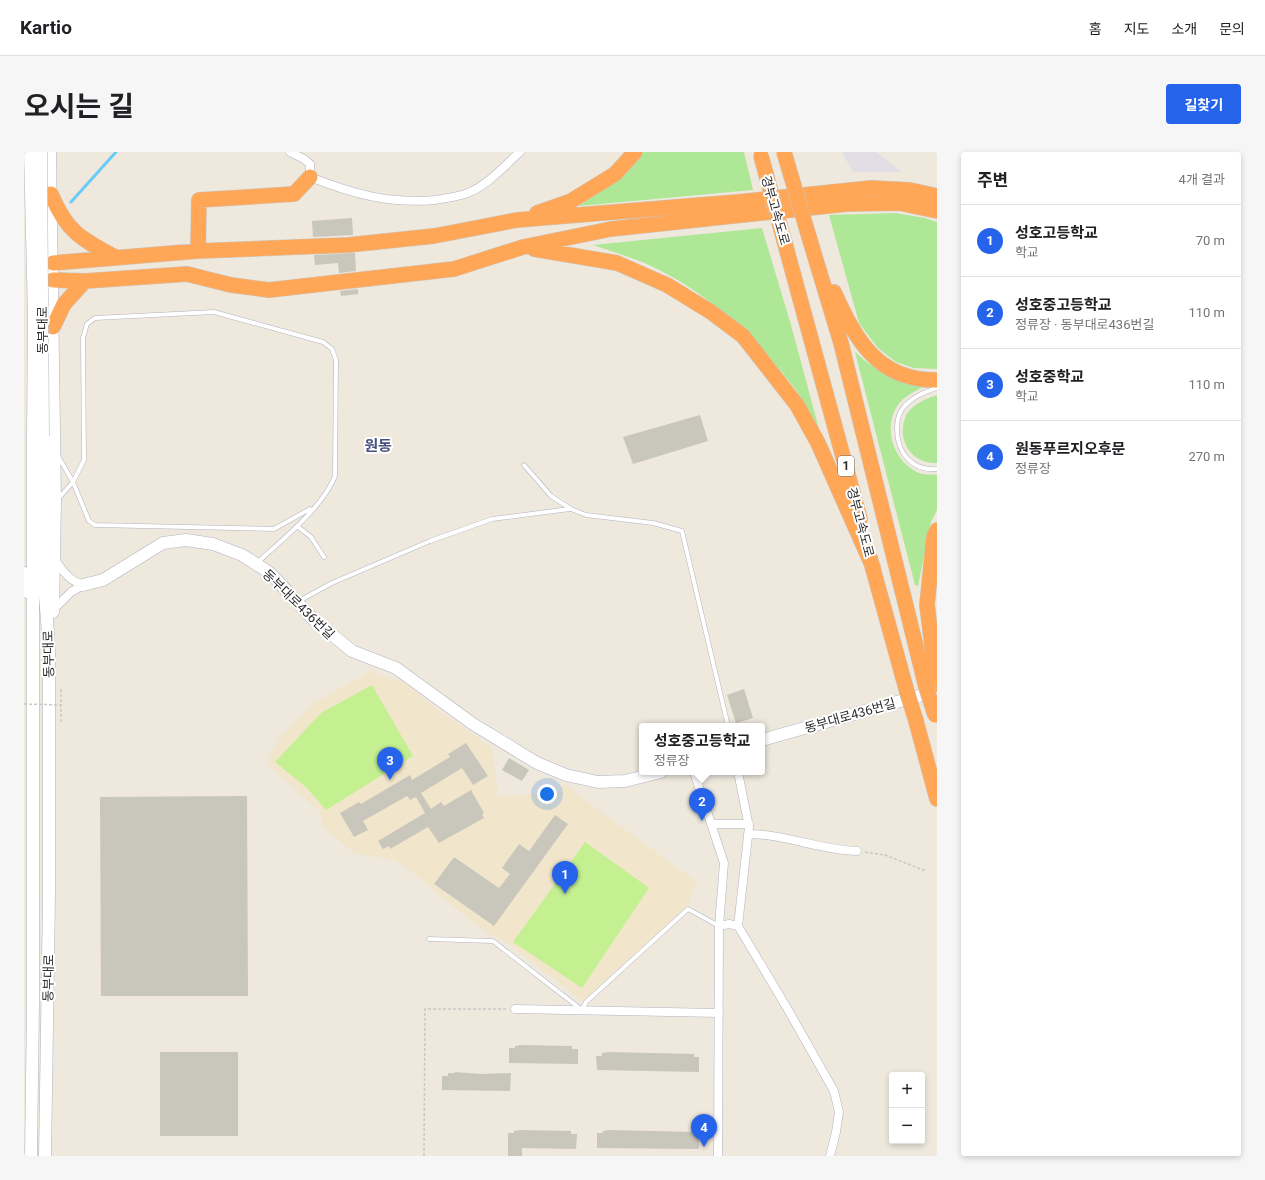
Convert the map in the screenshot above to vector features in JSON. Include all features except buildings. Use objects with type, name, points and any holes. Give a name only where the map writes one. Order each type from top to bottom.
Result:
[{"type":"highway","points":[[517,220],[571,201],[615,174],[635,152]]},
{"type":"highway","name":"경부고속도로","points":[[784,152],[841,342],[934,687],[936,717]]},
{"type":"highway","name":"경부고속도로","points":[[760,154],[937,800]]},
{"type":"highway","points":[[198,251],[199,200],[294,194],[310,177]]},
{"type":"highway","points":[[53,263],[198,251],[348,245],[434,236],[517,220],[737,202],[871,188],[910,190],[937,196]]},
{"type":"highway","points":[[51,194],[60,214],[70,229],[89,243],[115,257]]},
{"type":"highway","points":[[53,280],[85,281],[187,274],[232,285],[270,290],[454,269],[523,247],[611,230],[847,204],[899,203],[937,211]]},
{"type":"highway","points":[[809,237],[850,328],[865,349],[893,372],[925,380],[937,380]]},
{"type":"highway","points":[[523,247],[617,264],[667,284],[711,312],[743,336],[797,405],[818,443],[873,567]]},
{"type":"highway","points":[[53,327],[64,304],[85,281]]},
{"type":"highway","points":[[934,687],[927,605],[934,536],[937,530]]},
{"type":"main road","name":"동부대로","points":[[30,152],[38,436],[44,584],[49,645],[49,896],[45,1156]]},
{"type":"main road","name":"동부대로","points":[[31,1156],[28,670],[33,621],[38,436],[41,152]]},
{"type":"main road","name":"동부대로","points":[[49,645],[53,610],[55,501],[53,263],[50,152]]},
{"type":"main road","points":[[24,264],[53,263]]},
{"type":"main road","points":[[24,280],[53,280]]},
{"type":"main road","name":"동부대로436번길","points":[[83,585],[103,580],[152,548],[163,543],[175,540],[201,541],[213,544],[242,555],[257,564],[282,584],[296,602],[328,633],[352,651],[396,668],[473,724],[537,763],[566,775],[598,782],[625,781],[649,775]]},
{"type":"main road","name":"동부대로","points":[[24,572],[33,621]]},
{"type":"main road","name":"동부대로436번길","points":[[765,739],[934,687]]},
{"type":"street","points":[[290,152],[304,159],[310,164],[310,177],[342,190],[380,199],[414,202],[446,198],[470,192],[488,181],[520,152]]},
{"type":"street","points":[[54,558],[64,574],[73,582],[83,585]]},
{"type":"street","name":"동부대로436번길","points":[[53,610],[71,592],[83,585]]},
{"type":"street","points":[[695,775],[724,863],[719,926],[718,1156]]},
{"type":"street","points":[[739,775],[749,824],[738,926],[834,1091],[839,1112],[830,1156]]},
{"type":"street","points":[[712,824],[749,824]]},
{"type":"street","points":[[748,834],[762,834],[836,850],[857,851]]},
{"type":"street","points":[[719,926],[729,924],[738,926]]},
{"type":"street","points":[[515,1009],[719,1013]]},
{"type":"lane","points":[[55,501],[73,482],[84,460],[83,338],[87,324],[95,318],[214,312],[323,342],[332,349],[336,360],[335,476],[330,489],[296,526],[257,564]]},
{"type":"lane","points":[[937,388],[923,392],[909,402],[901,412],[898,425],[898,440],[902,452],[914,466],[937,469]]},
{"type":"lane","points":[[54,450],[73,482],[89,522],[95,525],[274,529],[314,507]]},
{"type":"lane","points":[[524,466],[551,496],[571,509],[586,515],[653,523],[682,531],[727,723]]},
{"type":"lane","points":[[296,602],[332,583],[423,544],[492,519],[571,509]]},
{"type":"lane","points":[[296,526],[311,537],[324,557]]},
{"type":"lane","points":[[429,939],[492,941],[582,1010],[586,1002],[688,909],[719,926]]},
{"type":"path","points":[[24,704],[61,705],[60,685]]},
{"type":"path","points":[[857,851],[885,855],[926,871]]},
{"type":"path","points":[[424,1156],[425,1009],[515,1009]]},
{"type":"shaded area","points":[[842,152],[876,152],[902,172],[853,172]]},
{"type":"shaded area","points":[[370,671],[405,683],[439,711],[492,748],[498,796],[537,794],[554,796],[564,784],[696,882],[688,905],[583,1001],[499,937],[490,936],[413,873],[392,859],[355,854],[322,826],[320,812],[266,763],[279,738],[313,704]]},
{"type":"green space","points":[[644,152],[744,152],[753,190],[579,206],[628,172]]},
{"type":"green space","points":[[895,213],[925,218],[937,222],[937,369],[914,368],[896,362],[878,348],[859,323],[829,215]]},
{"type":"green space","points":[[762,228],[791,325],[819,429],[805,404],[781,371],[749,335],[731,319],[693,290],[672,277],[630,257],[593,245]]},
{"type":"green space","points":[[855,352],[886,375],[903,382],[923,387],[898,404],[892,417],[891,426],[891,436],[894,445],[903,462],[919,473],[937,475],[937,510],[931,522],[918,586],[915,585]]},
{"type":"green space","points":[[937,395],[937,463],[920,460],[914,456],[905,443],[903,427],[905,418],[910,410],[923,401]]},
{"type":"green space","points":[[372,685],[413,756],[326,810],[307,788],[275,762],[321,713]]},
{"type":"green space","points":[[585,842],[649,888],[582,988],[513,942]]},
{"type":"waterway","points":[[71,202],[116,152]]},
{"type":"place","name":"성호중학교","points":[[390,780]]},
{"type":"place","name":"성호중고등학교","points":[[702,821]]},
{"type":"place","name":"성호고등학교","points":[[565,894]]},
{"type":"place","name":"원동푸르지오후문","points":[[704,1147]]},
{"type":"district","name":"원동","points":[[378,446]]}]
